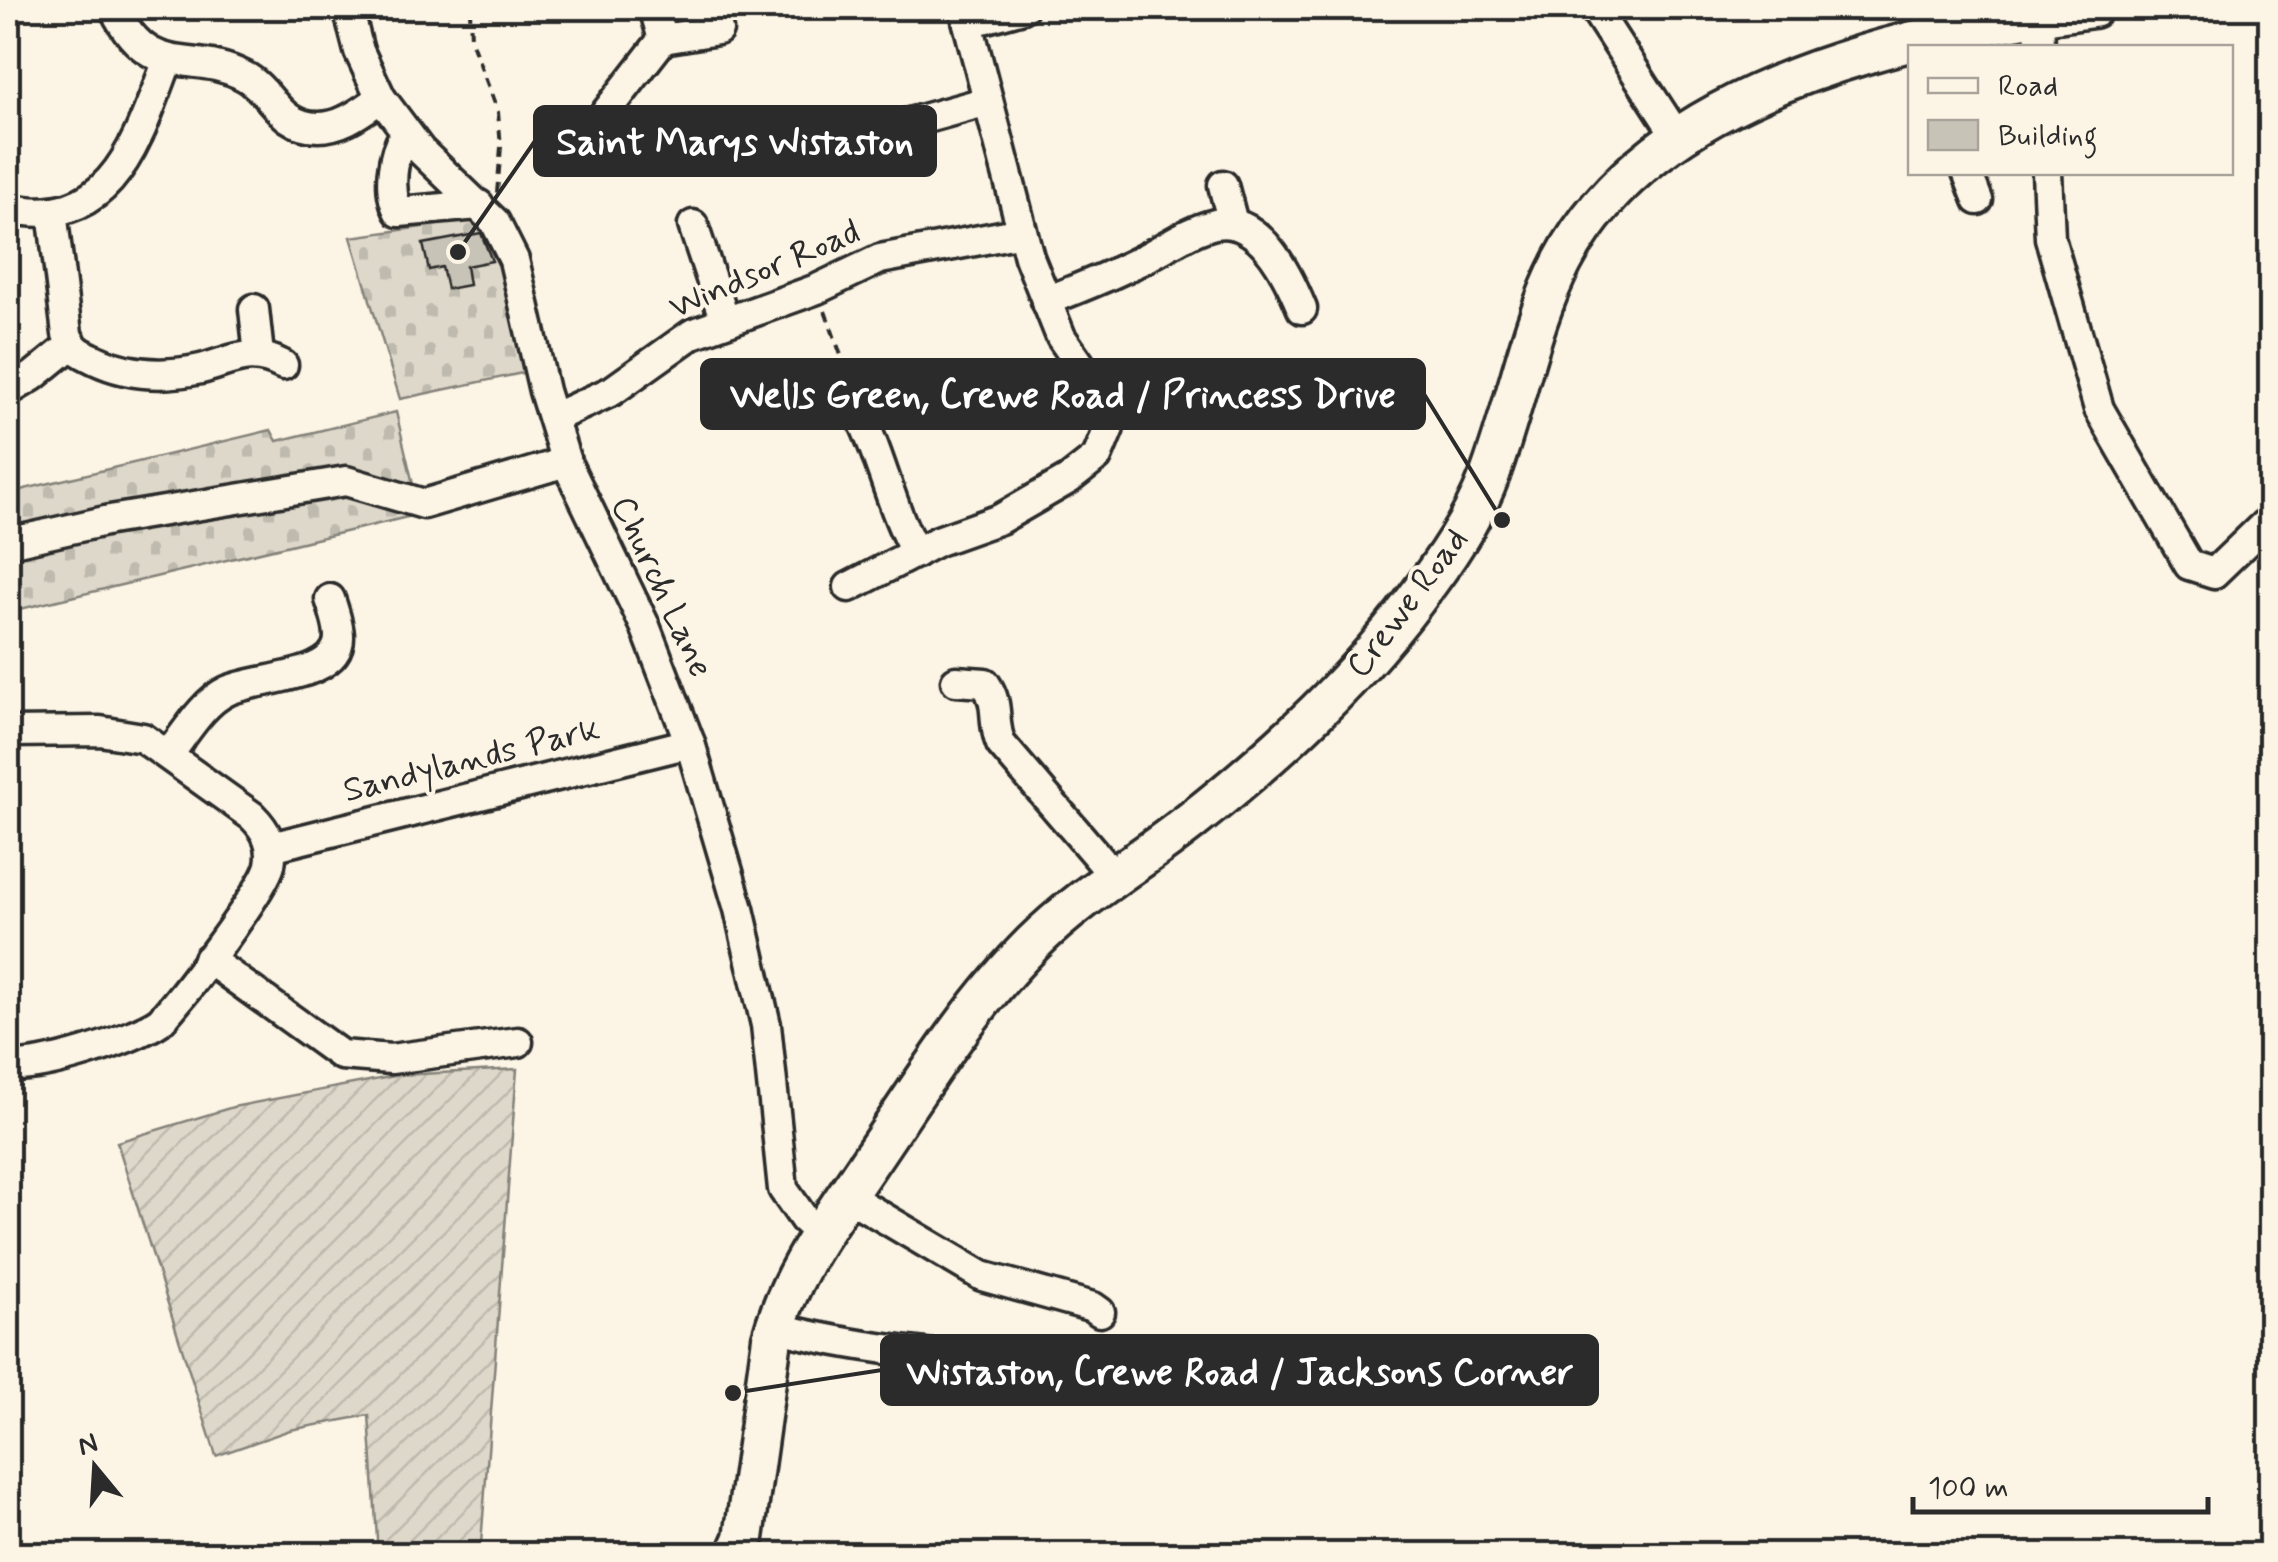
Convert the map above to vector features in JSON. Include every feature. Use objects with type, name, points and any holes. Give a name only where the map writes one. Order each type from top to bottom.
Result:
[{"type":"main road","name":"Crewe Road","points":[[1940,40],[2040,31],[2093,8]]},
{"type":"main road","name":"Crewe Road","points":[[747,1549],[763,1383],[775,1327],[799,1273],[821,1234],[951,1044],[1005,972],[1035,940],[1294,736],[1391,632],[1453,546],[1478,502],[1494,466],[1535,321],[1565,256],[1604,200],[1645,162],[1726,111],[1790,82],[1908,49]]},
{"type":"street","points":[[114,8],[137,41],[168,60],[232,70],[250,78],[281,113],[304,125],[318,127],[342,122],[381,98]]},
{"type":"street","name":"Church Lane","points":[[348,8],[359,51],[381,98],[406,134],[487,214],[514,260],[566,462],[645,626],[690,743],[716,828],[759,990],[772,1070],[783,1190],[804,1220],[821,1234]]},
{"type":"street","points":[[654,8],[654,50]]},
{"type":"street","points":[[849,587],[938,541],[1000,519],[1069,479],[1097,456],[1109,428],[1102,396],[1061,337],[1022,232],[966,16],[1023,8]]},
{"type":"street","points":[[1594,8],[1678,138]]},
{"type":"street","points":[[596,124],[654,50],[718,30]]},
{"type":"street","points":[[8,208],[52,211],[89,198],[107,186],[131,154],[168,60]]},
{"type":"street","points":[[877,131],[988,102]]},
{"type":"street","points":[[406,134],[394,160],[394,203],[398,212],[487,214]]},
{"type":"street","points":[[1968,175],[1978,200]]},
{"type":"street","points":[[2047,175],[2050,238],[2099,409],[2189,565],[2214,573],[2270,519]]},
{"type":"street","points":[[1223,185],[1233,223]]},
{"type":"street","points":[[52,211],[63,312],[71,345],[100,362],[144,375],[190,371],[221,360],[271,360],[254,309]]},
{"type":"street","points":[[1046,301],[1128,268],[1197,230],[1233,223],[1261,240],[1302,310]]},
{"type":"street","points":[[693,225],[725,321]]},
{"type":"street","name":"Windsor Road","points":[[552,418],[612,392],[676,343],[725,321],[817,289],[905,252],[1022,232]]},
{"type":"street","points":[[8,391],[71,345]]},
{"type":"street","points":[[852,401],[875,444],[895,511],[916,553]]},
{"type":"street","points":[[8,543],[110,520],[346,481],[424,504],[566,462]]},
{"type":"street","points":[[169,754],[218,696],[240,686],[314,669],[330,659],[339,636],[330,599]]},
{"type":"street","points":[[956,681],[984,684],[997,709],[996,731],[1001,744],[1115,876]]},
{"type":"street","points":[[8,732],[118,732],[142,738],[252,816],[265,830],[271,847],[267,874],[168,1012],[151,1027],[40,1064],[8,1065]]},
{"type":"street","name":"Sandylands Park","points":[[271,847],[690,743]]},
{"type":"street","points":[[208,959],[340,1055],[391,1060],[518,1042]]},
{"type":"street","points":[[847,1196],[982,1276],[1093,1306],[1100,1312]]},
{"type":"street","points":[[775,1327],[895,1351],[1094,1369]]},
{"type":"path","points":[[470,8],[470,40],[498,112],[501,147],[487,214]]},
{"type":"path","points":[[817,289],[854,390],[852,401]]},
{"type":"green space","points":[[472,220],[507,264],[527,372],[400,399],[351,237]]},
{"type":"green space","points":[[396,412],[420,514],[8,612],[8,493],[271,430],[277,441]]},
{"type":"green space","points":[[517,1069],[481,1544],[427,1554],[378,1554],[369,1415],[290,1430],[216,1456],[117,1142],[233,1107],[400,1075]]},
{"type":"building","points":[[481,233],[492,261],[466,266],[469,285],[447,289],[442,267],[429,270],[423,244]]},
{"type":"place","name":"Saint Marys Wistaston","points":[[458,252]]},
{"type":"place","name":"Wells Green, Crewe Road / Princess Drive","points":[[1502,520]]},
{"type":"place","name":"Wistaston, Crewe Road / Jacksons Corner","points":[[733,1393]]}]
